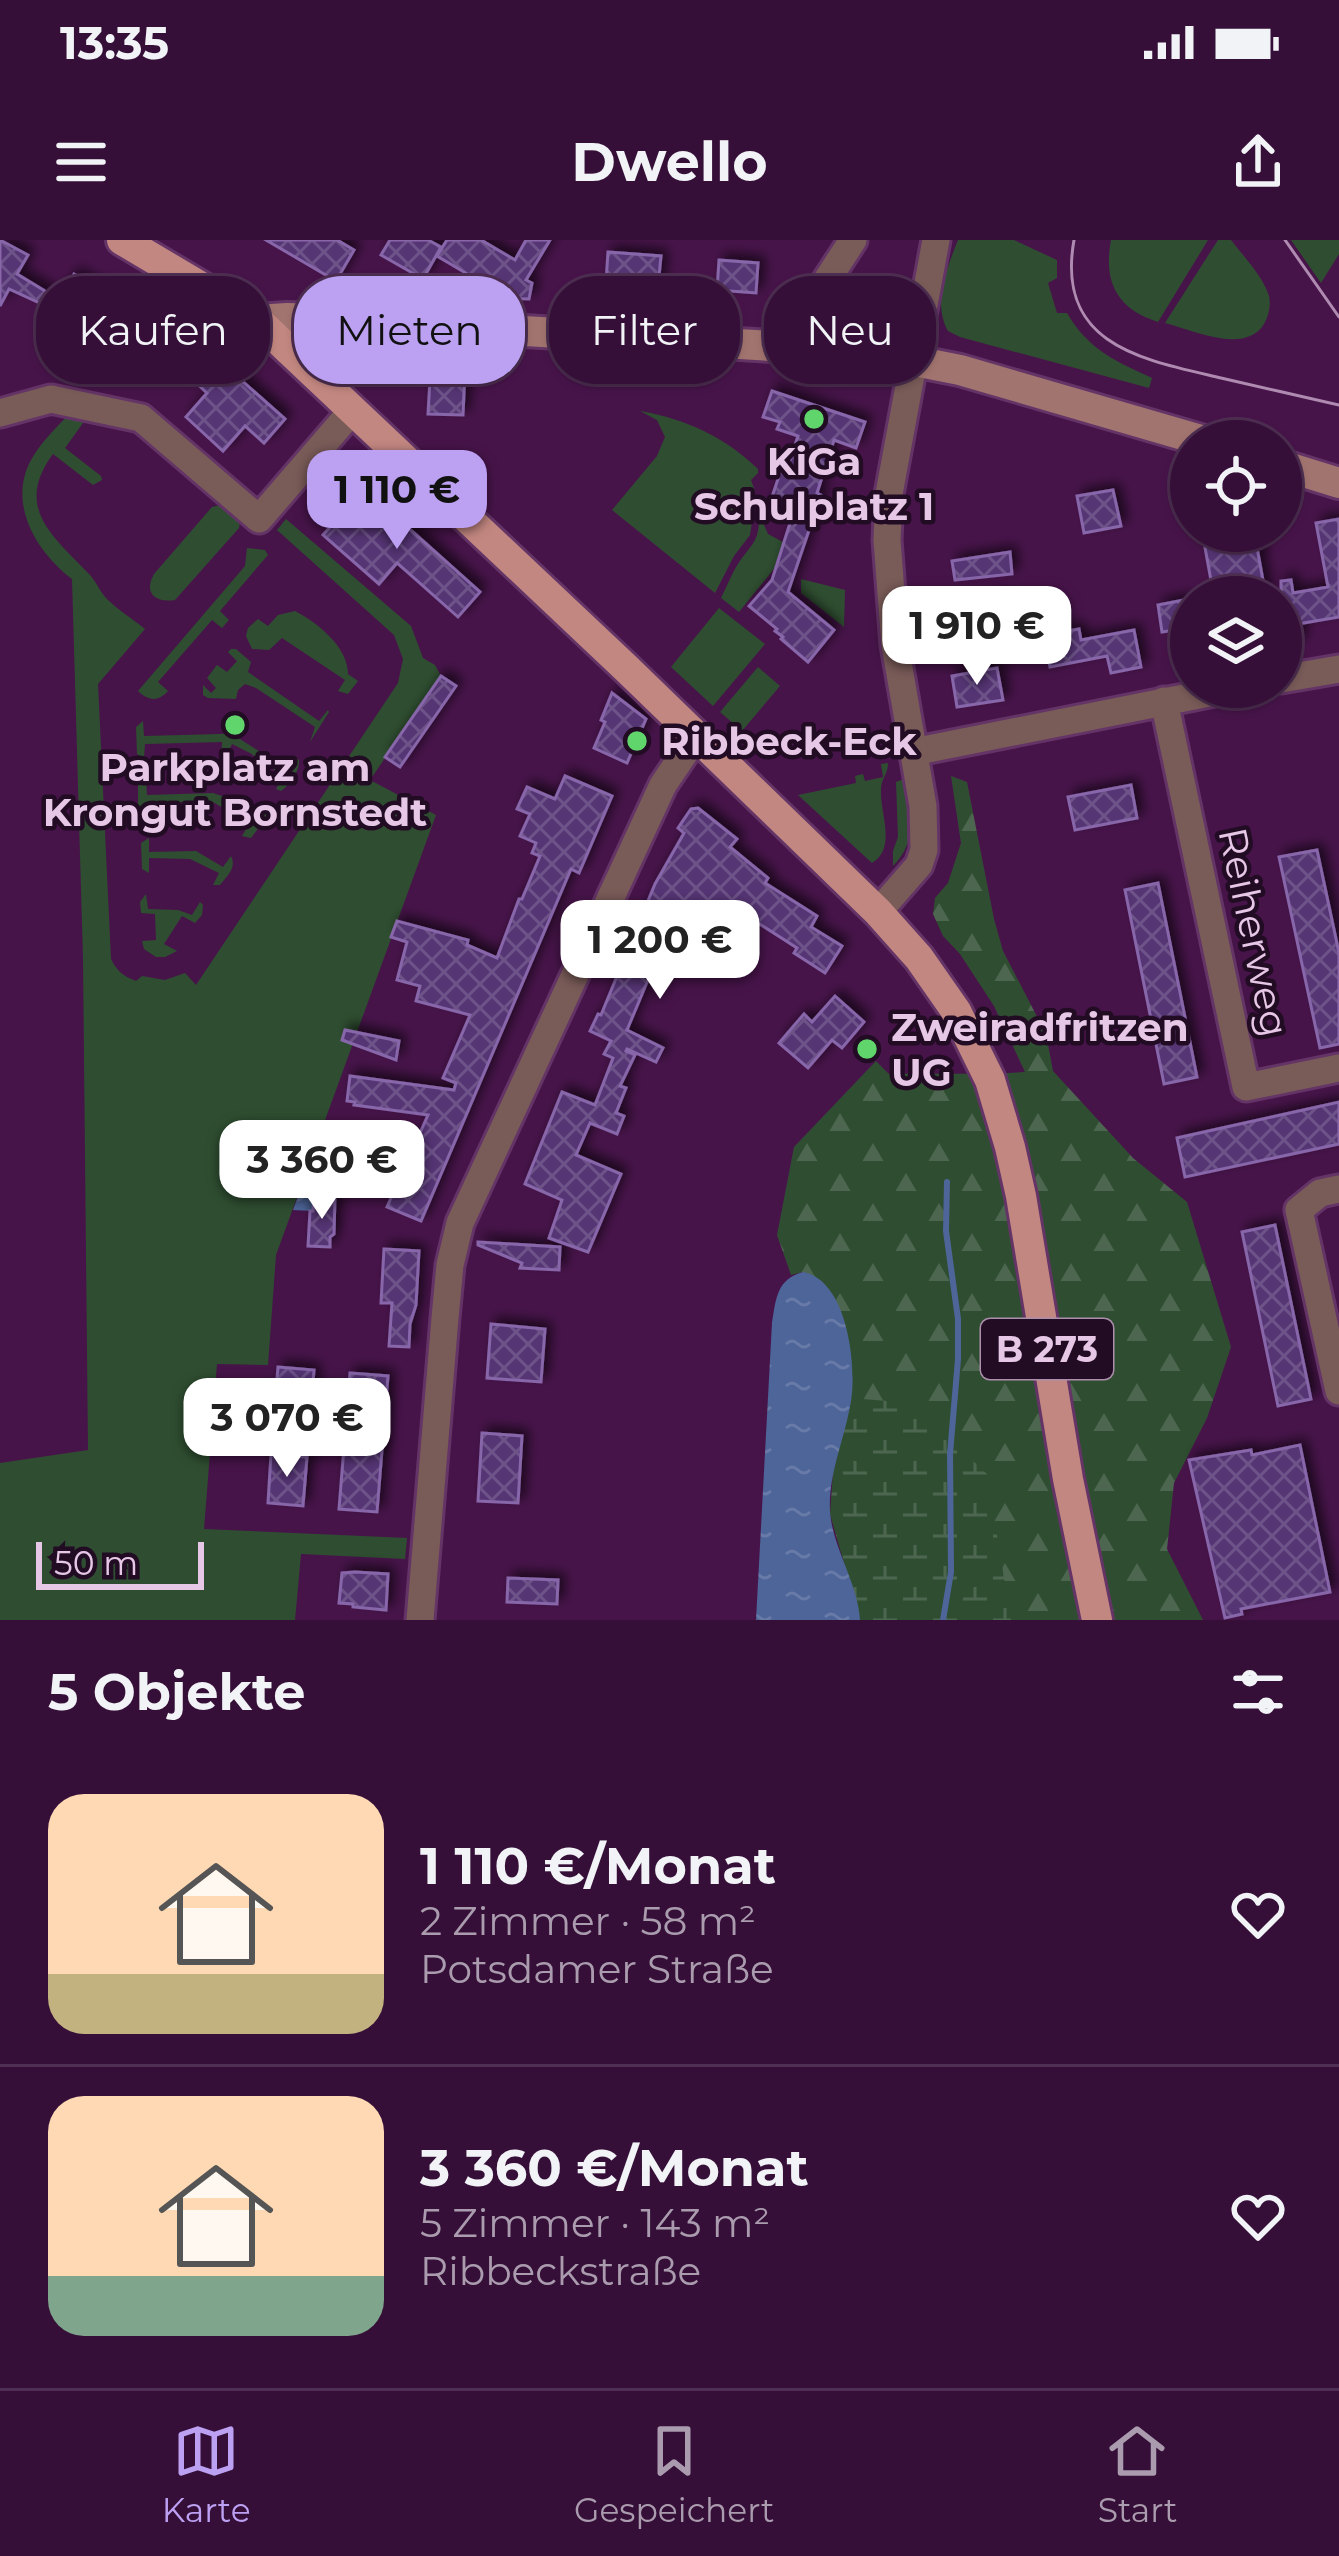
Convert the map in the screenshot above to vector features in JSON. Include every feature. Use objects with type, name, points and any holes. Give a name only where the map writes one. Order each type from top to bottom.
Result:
[{"type":"main road","name":"B 273","points":[[122,240],[183,276]]},
{"type":"main road","name":"B 273","points":[[270,333],[878,912],[919,958],[956,1011],[990,1081],[1022,1196],[1068,1479],[1097,1620]]},
{"type":"street","points":[[830,276],[853,240]]},
{"type":"street","points":[[929,276],[936,240]]},
{"type":"street","points":[[270,320],[331,319],[764,344]]},
{"type":"street","points":[[936,365],[1170,431]]},
{"type":"street","points":[[878,912],[919,865],[924,850],[922,806],[895,646],[887,540],[889,494],[909,384]]},
{"type":"street","points":[[0,413],[51,398],[141,418],[260,519],[351,412]]},
{"type":"street","points":[[1302,471],[1339,483]]},
{"type":"street","points":[[1302,676],[1339,669]]},
{"type":"street","points":[[913,752],[1170,700]]},
{"type":"street","name":"Reiherweg","points":[[1164,701],[1246,1087],[1339,1068]]},
{"type":"street","points":[[420,1620],[446,1300],[460,1223],[662,785],[697,736]]},
{"type":"street","points":[[1339,1189],[1320,1193],[1299,1210],[1339,1391]]},
{"type":"green space","points":[[958,240],[1014,240],[1057,260],[1057,278],[1048,283],[1057,313],[1067,313],[1104,353],[1152,378],[1149,388],[948,331],[941,297]]},
{"type":"green space","points":[[1111,240],[1208,240],[1158,322],[1132,310],[1116,292],[1109,269]]},
{"type":"green space","points":[[1218,240],[1231,240],[1269,296],[1264,324],[1244,338],[1218,338],[1165,323]]},
{"type":"green space","points":[[1291,240],[1339,240],[1339,254],[1321,283]]},
{"type":"green space","points":[[72,411],[88,416],[65,448],[102,480],[93,485],[53,454],[37,490],[38,506],[52,534],[105,596],[145,629],[98,684],[111,959],[124,975],[136,981],[142,976],[165,980],[185,973],[196,985],[398,683],[403,659],[394,635],[277,530],[286,519],[411,626],[423,658],[441,676],[370,780],[436,815],[276,1255],[268,1365],[217,1364],[204,1529],[407,1538],[405,1559],[301,1554],[295,1620],[0,1620],[0,1463],[88,1450],[83,958],[72,579],[36,539],[22,489],[34,455]]},
{"type":"green space","points":[[640,411],[704,431],[758,469],[751,480],[755,491],[749,510],[750,535],[715,593],[612,510],[657,456],[665,437],[657,420]]},
{"type":"green space","points":[[221,505],[240,521],[239,528],[175,600],[153,596],[154,574],[212,507]]},
{"type":"green space","points":[[758,511],[768,534],[783,542],[774,569],[739,612],[721,598],[756,537]]},
{"type":"green space","points":[[247,548],[265,550],[268,555],[220,611],[229,620],[222,628],[212,620],[158,682],[168,691],[164,695],[153,699],[142,694],[138,691],[245,566]]},
{"type":"green space","points":[[801,579],[845,590],[844,627],[801,593]]},
{"type":"green space","points":[[719,608],[765,644],[713,706],[671,667]]},
{"type":"green space","points":[[295,611],[322,629],[343,654],[348,674],[358,681],[348,694],[338,691],[345,680],[282,638],[269,650],[252,649],[246,636],[258,619],[268,626],[278,615]]},
{"type":"green space","points":[[231,649],[251,662],[248,672],[319,721],[328,710],[310,742],[315,727],[256,688],[245,684],[236,699],[203,695],[203,685],[211,693],[216,688],[207,678],[217,665],[227,672],[237,661],[228,652]]},
{"type":"green space","points":[[758,667],[780,686],[742,731],[720,712]]},
{"type":"green space","points":[[231,718],[238,719],[232,734],[287,769],[299,760],[293,778],[281,791],[276,789],[283,776],[232,744],[226,758],[221,757],[222,742],[145,744],[144,758],[137,754],[136,727],[143,721],[144,736],[220,734],[228,733]]},
{"type":"green space","points":[[888,763],[881,790],[886,840],[880,857],[872,863],[798,795],[856,783],[855,776],[863,774],[865,781],[883,777],[881,764]]},
{"type":"green space","points":[[951,776],[967,782],[1003,951],[1046,1034],[1053,1071],[1133,1158],[1187,1202],[1231,1347],[1207,1418],[1174,1483],[1167,1549],[1203,1620],[860,1620],[803,1272],[791,1275],[777,1235],[794,1147],[876,1061],[889,1074],[1025,1072],[994,1006],[943,936],[933,914],[935,898],[948,883],[961,843]]},
{"type":"green space","points":[[146,779],[147,795],[213,793],[255,818],[264,808],[268,815],[251,838],[242,836],[249,824],[213,802],[148,802],[146,816],[138,810],[138,785]]},
{"type":"green space","points":[[904,779],[910,836],[893,866],[898,837],[896,782]]},
{"type":"green space","points":[[149,838],[149,852],[196,851],[223,867],[231,856],[232,868],[220,885],[213,885],[219,873],[190,859],[149,858],[149,873],[142,869],[141,843]]},
{"type":"green space","points":[[146,894],[148,909],[192,915],[200,902],[203,905],[195,923],[182,916],[164,944],[177,951],[165,957],[144,949],[142,941],[156,940],[155,914],[141,913],[140,902]]},
{"type":"green space","points":[[851,1398],[911,1403],[987,1474],[1011,1620],[860,1620],[830,1514],[833,1472]]},
{"type":"water","points":[[306,1174],[315,1174],[313,1211],[293,1210]]},
{"type":"water","points":[[803,1272],[830,1290],[850,1346],[851,1401],[834,1470],[830,1512],[860,1620],[756,1620],[772,1323],[783,1285]]},
{"type":"building","points":[[0,240],[28,255],[17,274],[36,286],[36,301],[9,289],[0,306]]},
{"type":"building","points":[[266,240],[337,240],[354,250],[339,276],[327,276]]},
{"type":"building","points":[[390,240],[428,240],[441,247],[425,276],[381,255]]},
{"type":"building","points":[[447,240],[481,240],[515,260],[526,240],[550,240],[526,280],[532,283],[529,299],[525,299],[525,276],[471,276],[437,256]]},
{"type":"building","points":[[608,252],[661,256],[659,276],[606,276]]},
{"type":"building","points":[[719,260],[758,263],[756,293],[740,292],[740,276],[718,276]]},
{"type":"building","points":[[197,384],[246,384],[285,419],[264,443],[245,426],[223,451],[186,417],[207,393]]},
{"type":"building","points":[[430,384],[464,384],[463,415],[428,414]]},
{"type":"building","points":[[772,391],[865,422],[856,448],[834,440],[788,592],[834,630],[808,662],[749,606],[772,580],[791,520],[767,512],[798,436],[777,429],[780,422],[763,417]]},
{"type":"building","points":[[365,489],[480,592],[458,617],[397,563],[379,584],[323,535]]},
{"type":"building","points":[[1113,490],[1121,526],[1084,533],[1077,496]]},
{"type":"building","points":[[1339,519],[1339,617],[1302,623],[1302,591],[1328,587],[1316,523]]},
{"type":"building","points":[[1010,552],[1012,574],[955,580],[952,561]]},
{"type":"building","points":[[1206,552],[1258,552],[1262,576],[1210,576]]},
{"type":"building","points":[[996,598],[1011,609],[970,667],[943,647],[965,617],[976,626]]},
{"type":"building","points":[[1170,603],[1170,631],[1162,632],[1158,605]]},
{"type":"building","points":[[1079,629],[1081,640],[1134,630],[1141,667],[1111,673],[1107,656],[1050,667],[1044,635]]},
{"type":"building","points":[[997,668],[1003,700],[957,707],[952,676]]},
{"type":"building","points":[[441,676],[456,686],[400,767],[385,757]]},
{"type":"building","points":[[612,693],[646,719],[627,763],[594,748]]},
{"type":"building","points":[[565,776],[612,796],[579,873],[571,869],[421,1221],[387,1207],[428,1115],[354,1105],[347,1101],[350,1076],[454,1090],[456,1083],[443,1078],[470,1015],[416,1001],[420,986],[397,980],[407,942],[391,937],[397,921],[468,940],[467,945],[497,958],[540,856],[532,853],[536,843],[520,836],[530,814],[517,809],[527,787],[555,799]]},
{"type":"building","points":[[1131,785],[1137,818],[1075,830],[1068,797]]},
{"type":"building","points":[[698,808],[737,839],[730,847],[768,878],[765,883],[817,916],[811,927],[842,946],[825,973],[794,953],[797,948],[731,910],[697,961],[661,949],[627,1030],[663,1048],[656,1062],[627,1049],[635,1055],[620,1086],[626,1088],[616,1113],[624,1116],[617,1134],[590,1123],[576,1155],[621,1174],[588,1252],[549,1238],[562,1200],[525,1184],[562,1092],[595,1105],[613,1058],[604,1054],[611,1041],[590,1031],[655,884],[684,833],[678,828],[691,809]]},
{"type":"building","points":[[1317,850],[1339,953],[1339,1044],[1320,1048],[1279,857]]},
{"type":"building","points":[[1158,883],[1197,1077],[1164,1084],[1125,890]]},
{"type":"building","points":[[835,996],[864,1022],[842,1048],[832,1040],[808,1068],[779,1043],[804,1014],[812,1022]]},
{"type":"building","points":[[345,1030],[399,1041],[396,1060],[342,1040]]},
{"type":"building","points":[[1339,1102],[1339,1144],[1185,1177],[1177,1138]]},
{"type":"building","points":[[314,1196],[335,1196],[330,1247],[308,1246]]},
{"type":"building","points":[[1275,1225],[1311,1399],[1278,1406],[1242,1232]]},
{"type":"building","points":[[478,1242],[560,1247],[559,1270],[520,1268],[522,1263]]},
{"type":"building","points":[[384,1249],[419,1251],[409,1347],[389,1346],[392,1303],[381,1303]]},
{"type":"building","points":[[491,1324],[545,1329],[541,1382],[487,1378]]},
{"type":"building","points":[[278,1367],[314,1370],[310,1419],[274,1416]]},
{"type":"building","points":[[350,1373],[388,1376],[377,1512],[339,1509]]},
{"type":"building","points":[[482,1433],[522,1436],[518,1503],[478,1501]]},
{"type":"building","points":[[1300,1445],[1330,1592],[1241,1609],[1242,1614],[1225,1618],[1189,1460]]},
{"type":"building","points":[[271,1454],[307,1457],[303,1506],[268,1503]]},
{"type":"building","points":[[342,1573],[388,1574],[386,1610],[339,1603]]},
{"type":"building","points":[[508,1578],[558,1580],[557,1604],[507,1602]]},
{"type":"waterway","points":[[943,1620],[951,1572],[950,1454],[958,1359],[958,1319],[946,1231],[947,1182]]},
{"type":"tram line","points":[[1074,240],[1072,276],[1078,304],[1092,326],[1112,342],[1163,364],[1339,405]]},
{"type":"tram line","points":[[1285,240],[1339,317]]},
{"type":"place","name":"KiGa Schulplatz 1","points":[[814,419]]},
{"type":"place","name":"Parkplatz am Krongut Bornstedt","points":[[235,725]]},
{"type":"place","name":"Ribbeck-Eck","points":[[637,741]]},
{"type":"place","name":"Zweiradfritzen UG","points":[[867,1049]]}]
